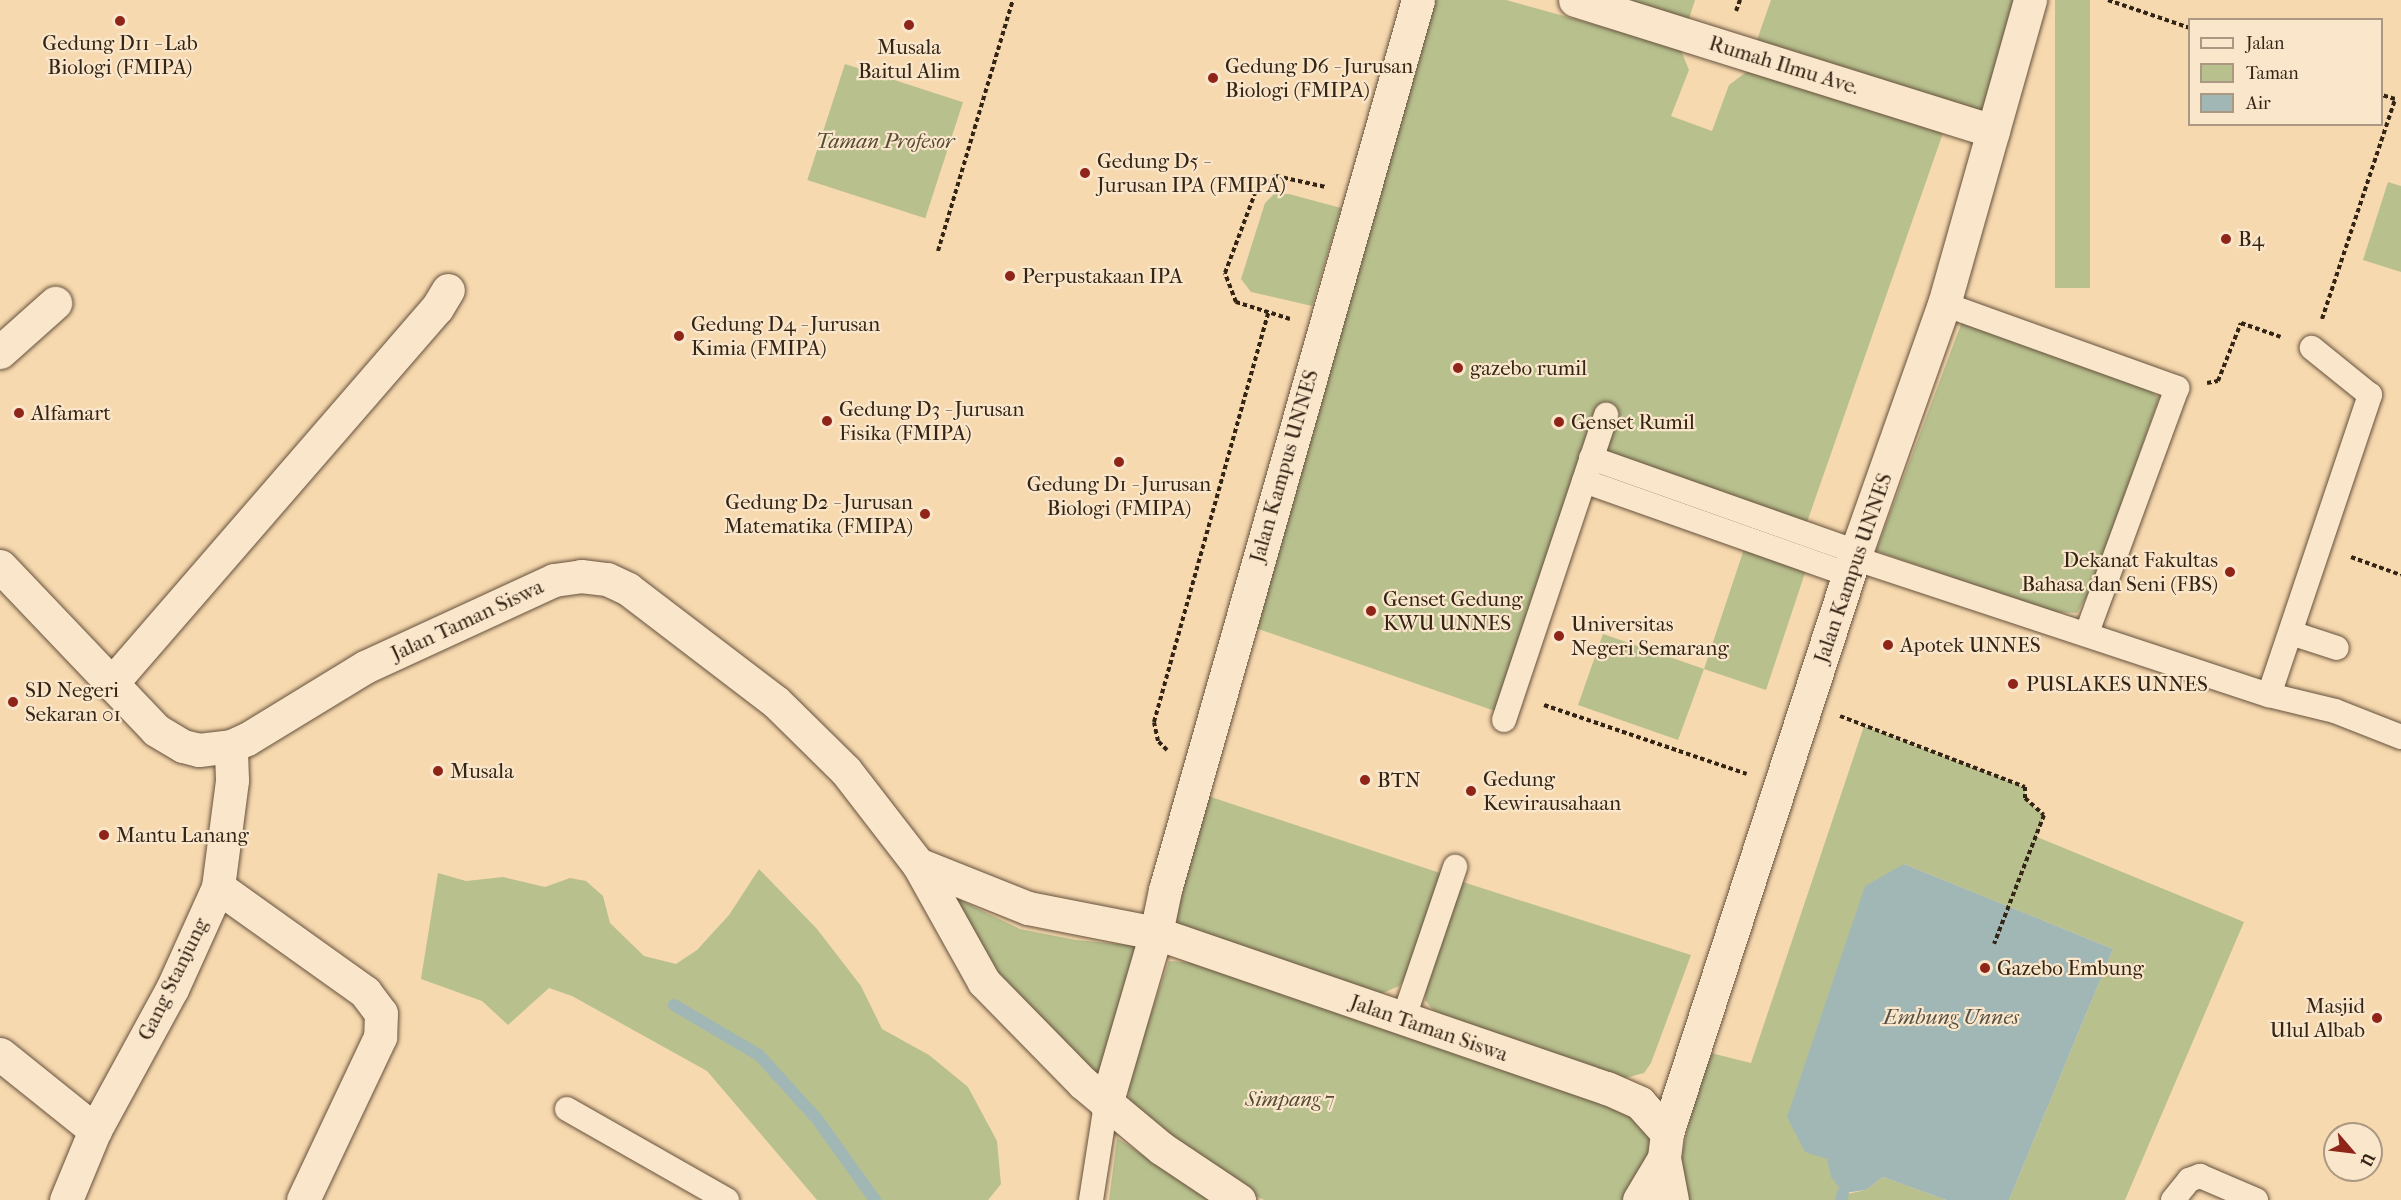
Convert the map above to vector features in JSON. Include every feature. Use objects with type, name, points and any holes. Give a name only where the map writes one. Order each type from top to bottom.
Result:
[{"type":"street","name":"Jalan Kampus UNNES","points":[[1156,933],[1201,763],[1323,328],[1418,0]]},
{"type":"street","name":"Rumah Ilmu Ave.","points":[[1575,0],[1993,131]]},
{"type":"street","name":"Jalan Kampus UNNES","points":[[1666,1146],[1853,562],[1944,304],[2030,0]]},
{"type":"street","points":[[111,684],[437,309],[448,290]]},
{"type":"street","points":[[0,352],[55,303]]},
{"type":"street","name":"Jalan Taman Siswa","points":[[0,566],[111,684],[171,740],[199,750],[231,746],[365,667],[473,615],[554,580],[581,576],[607,579],[628,589],[776,702],[846,771],[918,864],[984,982],[1106,1104],[1161,1148],[1239,1200]]},
{"type":"street","name":"Gang Stanjung","points":[[66,1200],[95,1131],[172,989],[218,887],[232,780],[231,746]]},
{"type":"street","name":"Jalan Taman Siswa","points":[[918,864],[1028,908],[1156,933],[1403,1020],[1607,1088],[1640,1103],[1666,1146]]},
{"type":"street","points":[[218,887],[365,992],[381,1013],[380,1037],[303,1200]]},
{"type":"street","points":[[1106,1104],[1156,933]]},
{"type":"street","points":[[0,1054],[95,1131]]},
{"type":"street","points":[[1639,1200],[1666,1146]]},
{"type":"street","points":[[1666,1146],[1672,1200]]},
{"type":"lane","points":[[1944,304],[2177,388],[2087,633]]},
{"type":"lane","points":[[2269,695],[2321,548],[2370,395],[2312,348]]},
{"type":"lane","points":[[1504,720],[1606,415]]},
{"type":"lane","points":[[1592,458],[1853,562]]},
{"type":"lane","points":[[1584,481],[2087,633],[2269,695],[2335,711],[2401,736]]},
{"type":"lane","points":[[2291,633],[2337,648]]},
{"type":"lane","points":[[1403,1020],[1455,867]]},
{"type":"lane","points":[[1091,1200],[1106,1104]]},
{"type":"lane","points":[[567,1109],[727,1200]]},
{"type":"lane","points":[[2173,1200],[2189,1180],[2200,1176],[2256,1200]]},
{"type":"path","points":[[938,251],[1013,0]]},
{"type":"path","points":[[2108,0],[2188,27]]},
{"type":"path","points":[[2383,95],[2401,101]]},
{"type":"path","points":[[2177,388],[2218,381],[2241,323],[2312,348],[2395,99]]},
{"type":"path","points":[[1323,328],[1236,302],[1225,273],[1258,184],[1276,176],[1288,177],[1361,197]]},
{"type":"path","points":[[1201,763],[1168,752],[1158,741],[1154,722],[1268,313]]},
{"type":"path","points":[[2321,548],[2401,575]]},
{"type":"path","points":[[1513,694],[1750,775]]},
{"type":"path","points":[[1807,704],[2025,787],[2025,798],[2044,815],[1994,944]]},
{"type":"green space","points":[[1429,0],[1506,0],[1680,48],[1689,70],[1671,116],[1712,131],[1729,85],[1749,70],[1943,133],[1806,525],[1582,450],[1495,711],[1250,626]]},
{"type":"green space","points":[[1617,0],[1695,0],[1688,22]]},
{"type":"green space","points":[[1771,0],[2015,0],[1982,113],[1757,40]]},
{"type":"green space","points":[[2055,0],[2090,0],[2090,288],[2055,288]]},
{"type":"green space","name":"Taman Profesor","points":[[845,64],[963,102],[925,218],[807,180]]},
{"type":"green space","points":[[2388,182],[2401,186],[2401,272],[2363,260]]},
{"type":"green space","points":[[1274,194],[1289,194],[1341,208],[1312,306],[1251,292],[1241,279],[1265,203]]},
{"type":"green space","points":[[1963,319],[2141,383],[2159,398],[2091,589],[2077,613],[2054,612],[1876,551]]},
{"type":"green space","points":[[1744,549],[1806,570],[1766,690],[1704,669]]},
{"type":"green space","points":[[1603,634],[1704,669],[1678,740],[1578,705]]},
{"type":"green space","points":[[1864,726],[2025,787],[2025,799],[2044,815],[2037,837],[2244,922],[2125,1200],[2009,1200],[2113,949],[1904,864],[1827,1159],[1842,1195],[1866,1190],[1883,1177],[1946,1200],[1688,1200],[1680,1162],[1697,1088],[1711,1053],[1751,1063]]},
{"type":"green space","points":[[1205,795],[1443,874],[1408,975],[1399,986],[1374,997],[1182,929],[1175,917]]},
{"type":"green space","points":[[759,869],[817,929],[861,986],[882,1029],[929,1055],[968,1087],[997,1141],[1001,1184],[988,1200],[817,1200],[707,1071],[572,996],[549,988],[508,1025],[482,1001],[421,979],[438,873],[466,881],[503,877],[545,887],[570,878],[586,881],[603,896],[610,923],[644,956],[676,964],[697,950],[729,915]]},
{"type":"green space","points":[[1463,882],[1691,955],[1651,1063],[1644,1073],[1625,1078],[1444,1017],[1432,1009],[1425,1000],[1426,986]]},
{"type":"green space","points":[[943,892],[1020,929],[1076,940],[1140,946],[1100,1080],[996,979]]},
{"type":"green space","name":"Simpang 7","points":[[1169,961],[1196,963],[1632,1110],[1654,1136],[1651,1153],[1623,1200],[1264,1200],[1244,1191],[1130,1104],[1127,1083]]},
{"type":"green space","points":[[1117,1138],[1211,1200],[1109,1200]]},
{"type":"water","name":"Embung Unnes","points":[[1904,864],[2113,949],[2009,1200],[1946,1200],[1883,1177],[1866,1190],[1843,1193],[1831,1177],[1827,1159],[1805,1152],[1787,1117],[1865,886]]},
{"type":"waterway","points":[[674,1005],[759,1055],[817,1119],[875,1200]]},
{"type":"waterway","points":[[1841,1200],[1843,1193]]},
{"type":"place","name":"Gedung D11 - Lab Biologi (FMIPA)","points":[[120,21]]},
{"type":"place","name":"Musala Baitul Alim","points":[[909,25]]},
{"type":"place","name":"Gedung D6 - Jurusan Biologi (FMIPA)","points":[[1213,78]]},
{"type":"place","name":"Gedung D5 - Jurusan IPA (FMIPA)","points":[[1085,173]]},
{"type":"place","name":"B4","points":[[2226,239]]},
{"type":"place","name":"Perpustakaan IPA","points":[[1010,276]]},
{"type":"place","name":"Gedung D4 - Jurusan Kimia (FMIPA)","points":[[679,336]]},
{"type":"place","name":"gazebo rumil","points":[[1458,368]]},
{"type":"place","name":"Alfamart","points":[[19,413]]},
{"type":"place","name":"Gedung D3 - Jurusan Fisika (FMIPA)","points":[[827,421]]},
{"type":"place","name":"Genset Rumil","points":[[1559,422]]},
{"type":"place","name":"Gedung D1 - Jurusan Biologi (FMIPA)","points":[[1119,462]]},
{"type":"place","name":"Gedung D2 - Jurusan Matematika (FMIPA)","points":[[925,514]]},
{"type":"place","name":"Dekanat Fakultas Bahasa dan Seni (FBS)","points":[[2230,572]]},
{"type":"place","name":"Genset Gedung KWU UNNES","points":[[1371,611]]},
{"type":"place","name":"Universitas Negeri Semarang","points":[[1559,636]]},
{"type":"place","name":"Apotek UNNES","points":[[1888,645]]},
{"type":"place","name":"PUSLAKES UNNES","points":[[2013,684]]},
{"type":"place","name":"SD Negeri Sekaran 01","points":[[13,702]]},
{"type":"place","name":"Musala","points":[[438,771]]},
{"type":"place","name":"BTN","points":[[1365,780]]},
{"type":"place","name":"Gedung Kewirausahaan","points":[[1471,791]]},
{"type":"place","name":"Mantu Lanang","points":[[104,835]]},
{"type":"place","name":"Gazebo Embung","points":[[1985,968]]},
{"type":"place","name":"Masjid Ulul Albab","points":[[2377,1018]]}]
